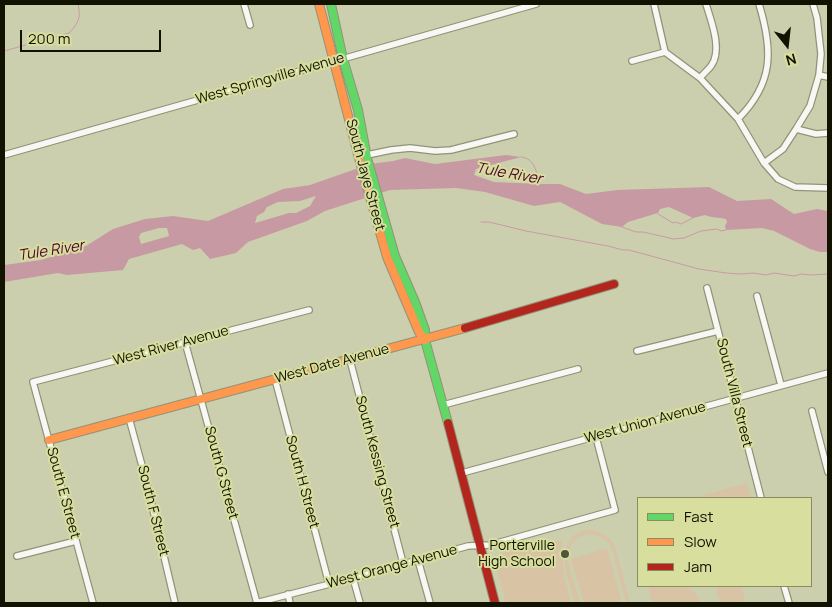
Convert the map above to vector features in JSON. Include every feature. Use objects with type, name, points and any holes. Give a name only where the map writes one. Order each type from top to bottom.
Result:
[{"type":"street","points":[[244,4],[250,26]]},
{"type":"street","name":"South Jaye Street","points":[[319,4],[339,60],[379,213],[387,257],[418,332],[425,340],[462,473],[495,603]]},
{"type":"street","name":"South Jaye Street","points":[[331,4],[339,60]]},
{"type":"street","name":"West Springville Avenue","points":[[4,155],[536,4]]},
{"type":"street","points":[[654,4],[665,52],[700,78],[738,119],[764,163],[778,179],[795,187],[828,188]]},
{"type":"street","points":[[700,78],[712,66],[716,50],[715,34],[706,4]]},
{"type":"street","points":[[738,119],[750,107],[764,80],[768,66],[765,23],[760,4]]},
{"type":"street","points":[[764,163],[783,149],[810,106],[819,75],[821,54],[817,18],[813,4]]},
{"type":"street","points":[[632,60],[665,52]]},
{"type":"street","points":[[819,75],[828,77]]},
{"type":"street","points":[[796,129],[816,134],[828,133]]},
{"type":"street","points":[[364,157],[391,150],[410,148],[435,151],[451,150],[514,134]]},
{"type":"street","name":"West Date Avenue","points":[[49,440],[454,332],[614,284]]},
{"type":"street","name":"South Villa Street","points":[[707,288],[761,497]]},
{"type":"street","points":[[757,296],[781,386]]},
{"type":"street","name":"West River Avenue","points":[[33,382],[309,310]]},
{"type":"street","points":[[637,350],[718,331]]},
{"type":"street","name":"South G Street","points":[[185,342],[256,603]]},
{"type":"street","name":"South Kessing Street","points":[[350,360],[404,563]]},
{"type":"street","points":[[443,405],[578,368]]},
{"type":"street","name":"West Union Avenue","points":[[462,473],[828,373]]},
{"type":"street","name":"South H Street","points":[[276,379],[329,584]]},
{"type":"street","name":"South E Street","points":[[33,382],[93,603]]},
{"type":"street","points":[[812,411],[828,472]]},
{"type":"street","name":"South F Street","points":[[129,418],[147,484],[175,603]]},
{"type":"street","name":"West Orange Avenue","points":[[256,603],[468,546],[490,545],[615,510],[596,437]]},
{"type":"street","points":[[17,556],[76,541]]},
{"type":"street","points":[[418,560],[430,603]]},
{"type":"street","points":[[353,578],[360,603]]},
{"type":"street","points":[[784,587],[789,603]]},
{"type":"street","points":[[288,594],[290,603]]},
{"type":"shaded area","points":[[506,155],[521,157],[476,169],[474,175],[494,182],[560,184],[586,194],[617,190],[709,187],[737,201],[771,199],[794,214],[817,209],[828,211],[828,252],[810,249],[774,231],[762,228],[726,230],[726,219],[705,215],[693,218],[669,207],[660,209],[658,213],[628,222],[622,227],[602,224],[560,202],[534,206],[485,192],[456,188],[390,190],[325,211],[307,221],[248,242],[236,253],[210,259],[200,248],[193,250],[182,244],[129,259],[123,270],[67,275],[58,273],[4,282],[4,265],[41,260],[86,246],[113,229],[145,219],[173,216],[208,221],[283,189],[310,185],[370,164],[405,158],[435,164]],"holes":[[[316,196],[310,206],[296,213],[289,213],[255,223],[257,216],[264,212],[267,207],[278,202],[300,201]],[[159,228],[167,228],[169,236],[141,244],[139,237],[141,233]]]},
{"type":"shaded area","points":[[747,483],[751,497],[697,497]]},
{"type":"shaded area","points":[[584,530],[602,533],[615,546],[630,603],[626,603],[610,546],[603,538],[591,534],[575,540],[569,551],[569,567],[580,603],[575,603],[567,573],[565,552],[568,543],[574,536]]},
{"type":"shaded area","points":[[562,540],[564,576],[571,603],[506,603],[494,559],[510,551]]},
{"type":"shaded area","points":[[607,548],[622,603],[584,603],[571,559]]},
{"type":"shaded area","points":[[648,587],[689,587],[697,595],[701,603],[652,603]]},
{"type":"shaded area","points":[[719,587],[741,587],[745,599],[737,603],[722,603],[716,590]]},
{"type":"waterway","points":[[4,51],[69,33],[78,20],[78,4]]},
{"type":"waterway","name":"Tule River","points":[[521,157],[526,158],[532,163],[540,184]]},
{"type":"waterway","points":[[658,214],[673,223],[681,224],[694,217]]},
{"type":"waterway","points":[[481,222],[629,250],[699,269],[726,273],[766,275],[774,273],[794,276],[801,274],[828,274]]},
{"type":"waterway","points":[[622,227],[636,232],[674,239],[684,238],[701,231],[726,230]]},
{"type":"traffic: fast","points":[[331,4],[343,59],[358,110],[367,158],[395,256],[425,330],[425,340],[448,423]]},
{"type":"traffic: slow","points":[[319,4],[387,257],[419,332],[425,340]]},
{"type":"traffic: slow","points":[[49,440],[465,328]]},
{"type":"traffic: jam","points":[[465,328],[614,284]]},
{"type":"traffic: jam","points":[[448,423],[495,603]]},
{"type":"place","name":"Porterville High School","points":[[565,554]]}]
